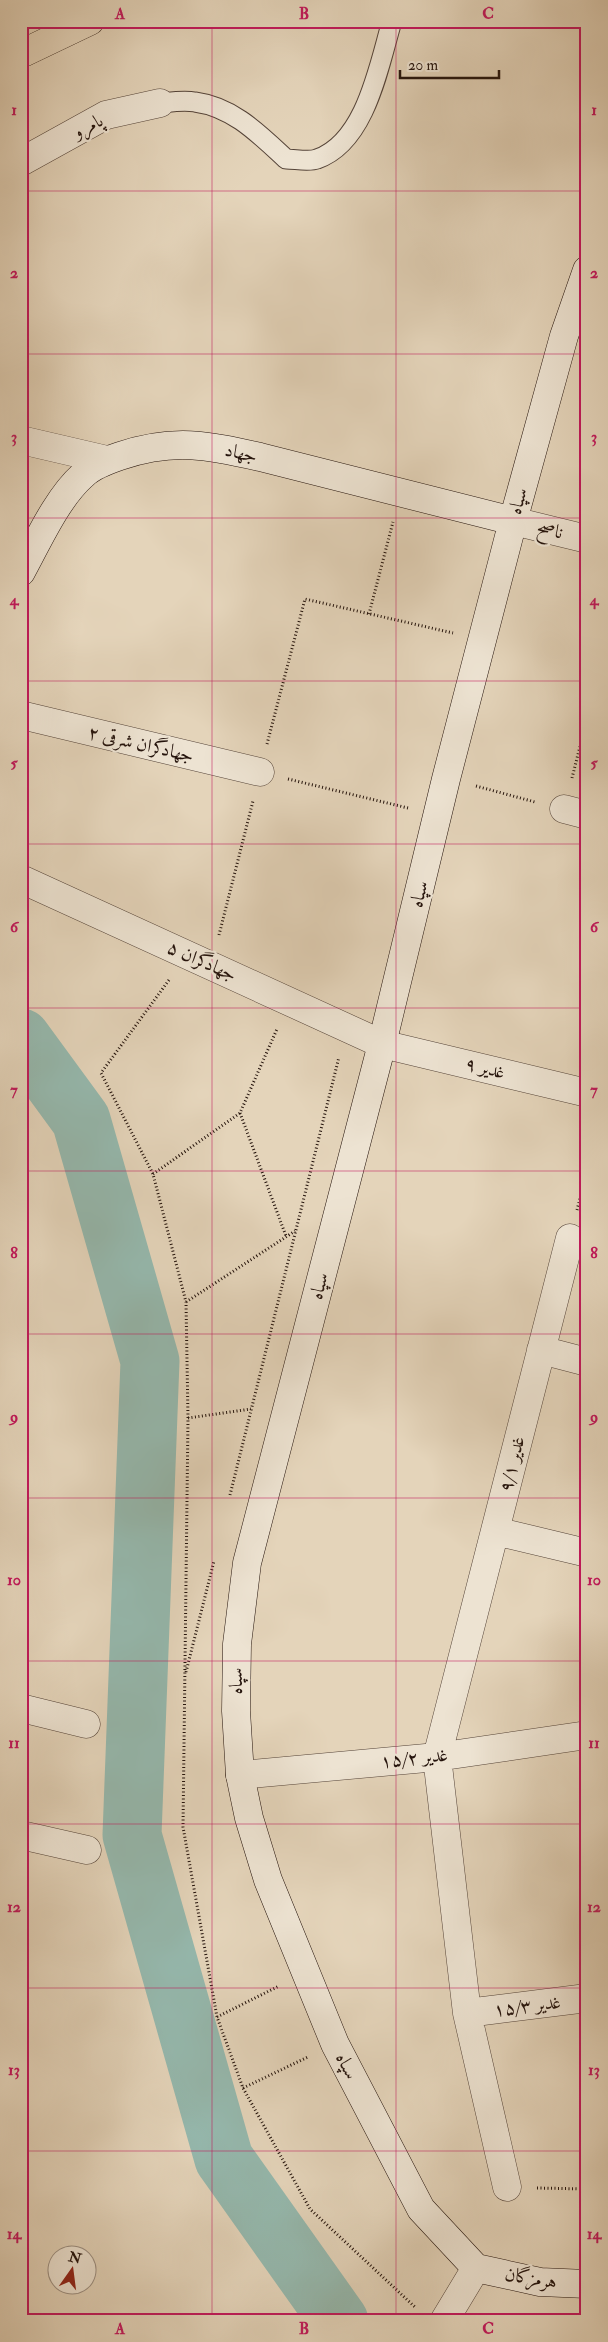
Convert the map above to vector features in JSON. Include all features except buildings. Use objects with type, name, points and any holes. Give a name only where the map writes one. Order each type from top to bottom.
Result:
[{"type":"main road","points":[[21,54],[90,21]]},
{"type":"street","name":"پامرو","points":[[21,162],[106,116],[160,103]]},
{"type":"street","name":"سپاه","points":[[476,2268],[421,2209],[335,2044],[268,1880],[249,1818],[240,1775],[236,1711],[237,1644],[247,1563],[382,1044],[446,779],[512,521],[564,336],[587,270]]},
{"type":"street","points":[[21,440],[107,460]]},
{"type":"street","name":"جهاد","points":[[21,572],[59,505],[83,474],[107,460],[141,449],[182,443],[222,448],[512,521]]},
{"type":"street","name":"ناصح","points":[[512,521],[587,540]]},
{"type":"street","name":"جهادگران شرقی ۲","points":[[21,715],[260,772]]},
{"type":"street","name":"جهادگران ۵","points":[[21,879],[382,1044]]},
{"type":"street","name":"غدیر ۹","points":[[382,1044],[587,1093]]},
{"type":"street","name":"غدیر ۹/۱","points":[[437,1757],[570,1238]]},
{"type":"street","points":[[541,1350],[587,1362]]},
{"type":"street","points":[[495,1531],[587,1553]]},
{"type":"street","points":[[21,1708],[86,1724]]},
{"type":"street","name":"غدیر ۱۵/۲","points":[[240,1775],[437,1757],[587,1735]]},
{"type":"street","points":[[437,1757],[467,2013],[507,2187]]},
{"type":"street","points":[[21,1835],[87,1850]]},
{"type":"street","name":"غدیر ۱۵/۳","points":[[467,2013],[587,1998]]},
{"type":"street","points":[[444,2321],[476,2268]]},
{"type":"street","name":"هرمزگان","points":[[476,2268],[540,2282],[587,2284]]},
{"type":"lane","points":[[160,103],[194,101],[220,108],[249,125],[286,159],[316,159],[338,147],[355,127],[373,85],[392,21]]},
{"type":"path","points":[[369,614],[400,493]]},
{"type":"path","points":[[212,966],[305,599],[482,640]]},
{"type":"path","points":[[446,779],[576,812],[587,718]]},
{"type":"path","points":[[260,772],[438,816]]},
{"type":"path","points":[[153,1174],[240,1113],[290,1002]]},
{"type":"path","points":[[228,1505],[341,1048]]},
{"type":"path","points":[[240,1113],[286,1236]]},
{"type":"path","points":[[570,1238],[587,1172]]},
{"type":"path","points":[[186,1302],[296,1230]]},
{"type":"path","points":[[188,1418],[252,1409]]},
{"type":"path","points":[[185,1678],[216,1553]]},
{"type":"path","points":[[217,2017],[305,1973]]},
{"type":"path","points":[[243,2088],[335,2044]]},
{"type":"path","points":[[507,2187],[587,2189]]},
{"type":"waterway","points":[[21,1038],[81,1120],[150,1361],[132,1835],[224,2159],[339,2321]]}]
